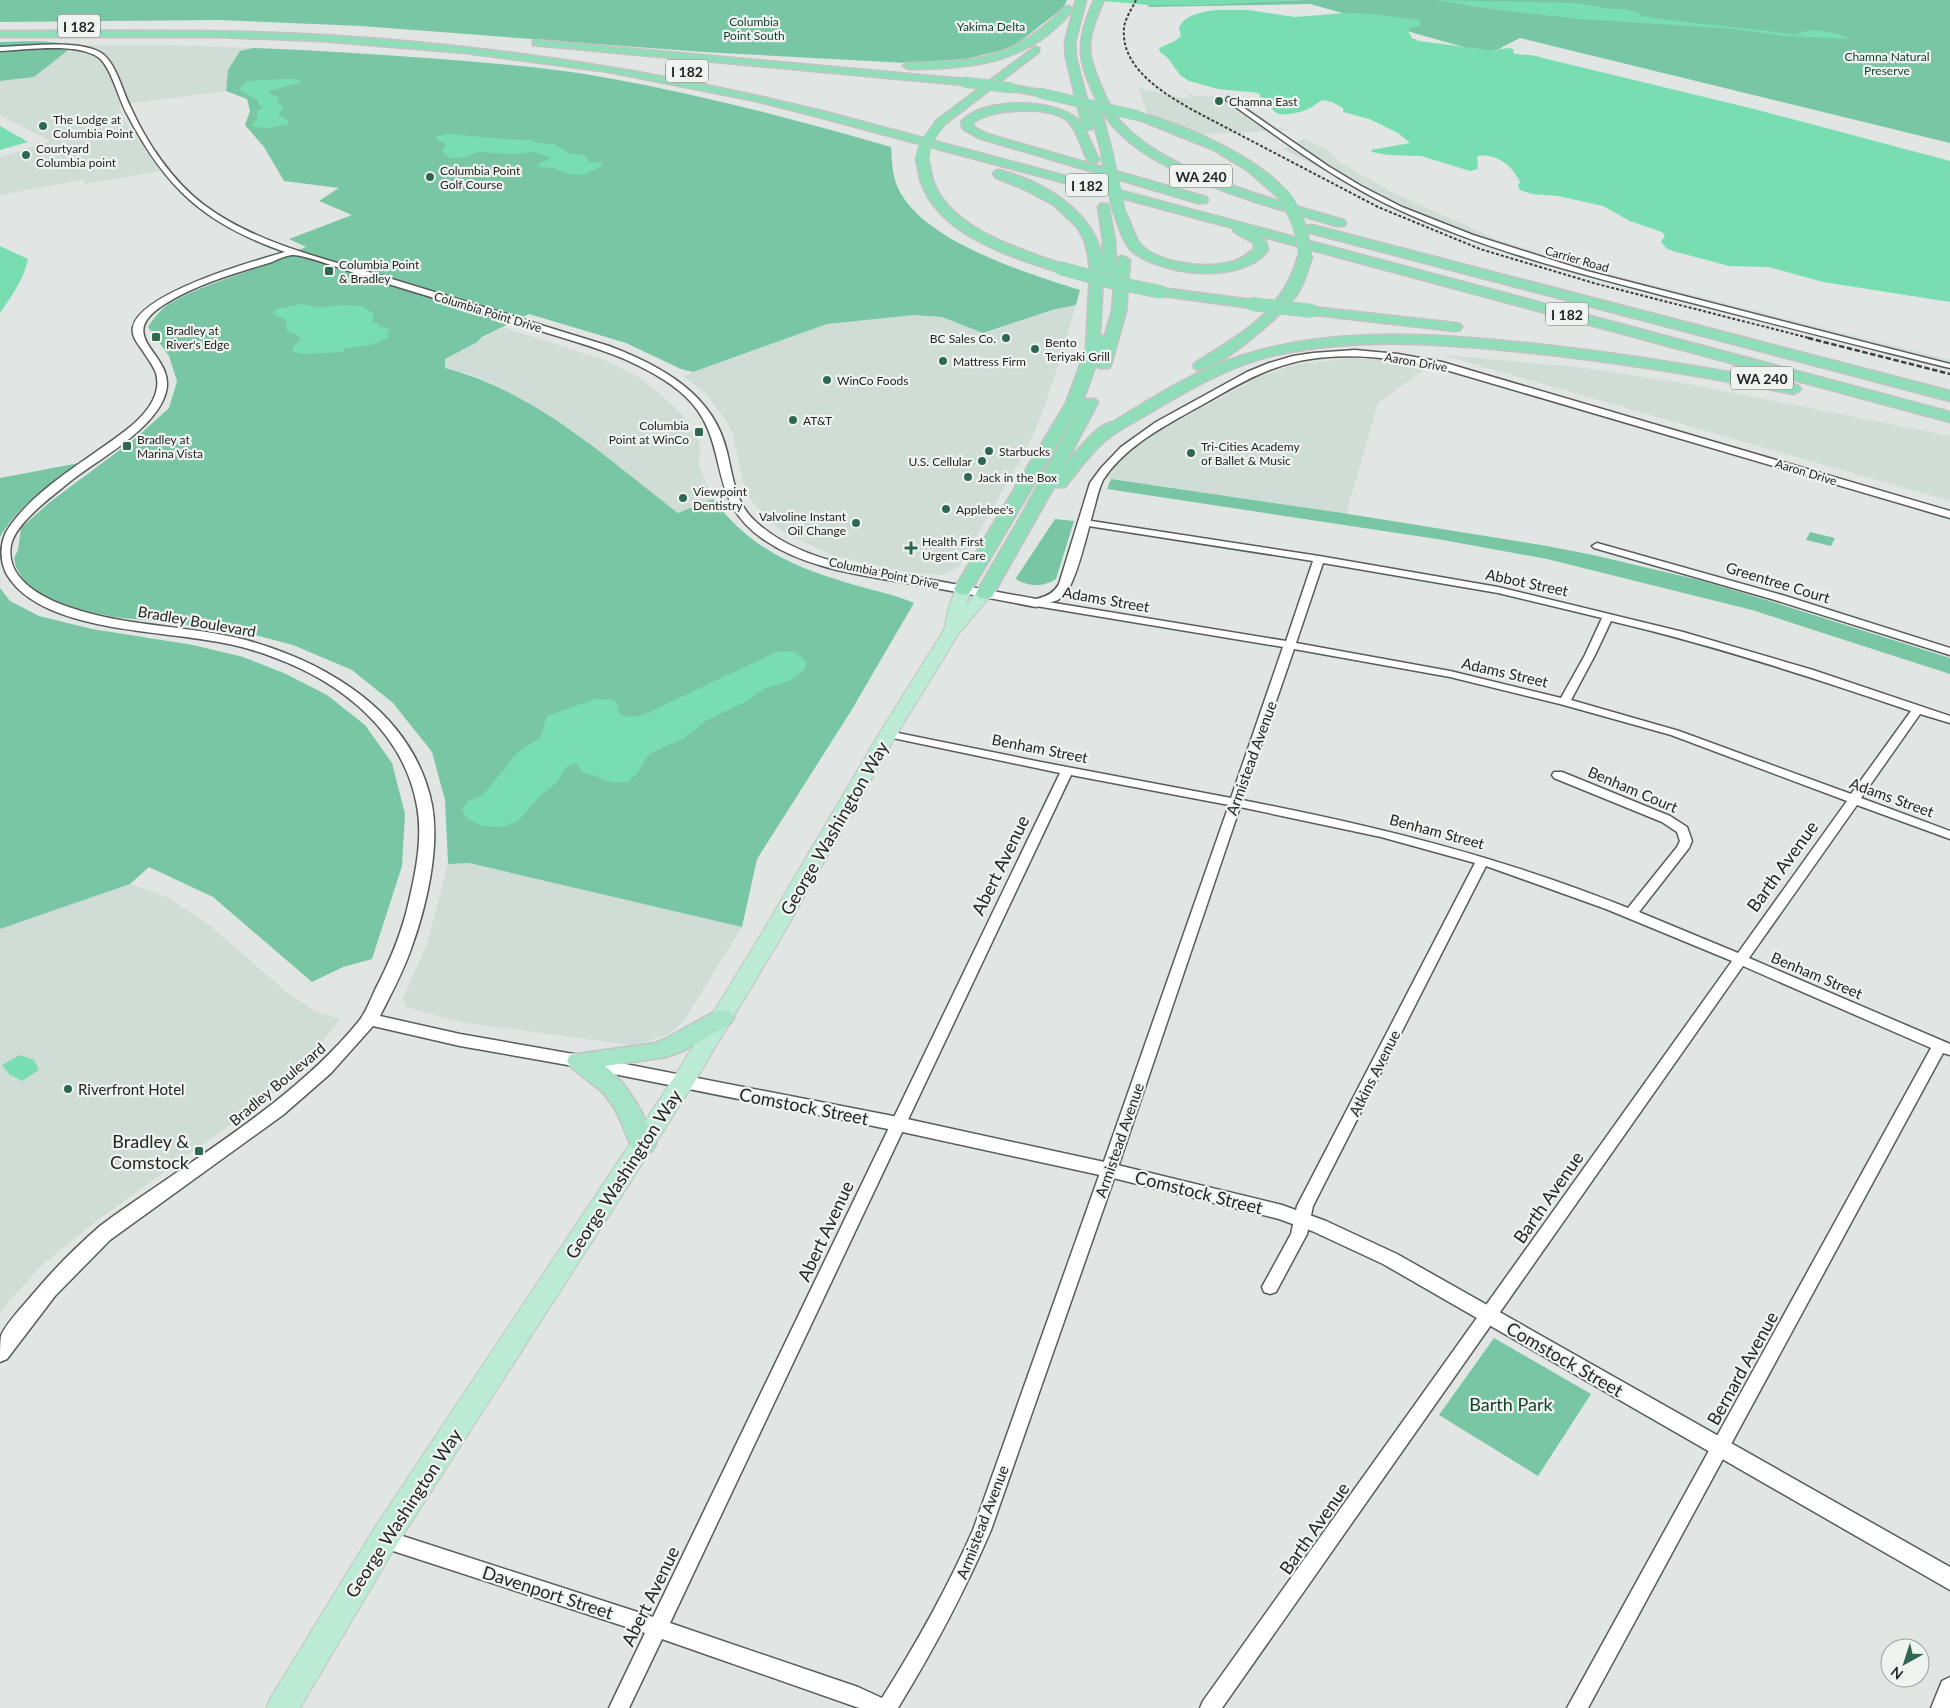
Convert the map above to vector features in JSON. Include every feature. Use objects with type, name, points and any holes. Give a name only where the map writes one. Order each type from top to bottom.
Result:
[{"type":"highway","name":"WA 240","points":[[1097,3],[1088,24],[1085,46],[1088,69],[1110,115],[1124,132],[1160,157],[1190,172],[1404,244],[1766,348]]},
{"type":"highway","name":"WA 240","points":[[1074,4],[1041,44],[941,122],[926,142],[922,159],[924,176],[929,189],[942,207],[952,216],[990,240],[1020,254],[1060,268],[1111,282],[1161,292],[1574,343],[1733,372],[1950,422]]},
{"type":"highway","name":"George Washington Way","points":[[963,589],[1074,403],[1093,353],[1108,286],[1110,261],[1104,207],[1093,160],[1083,102],[1071,58],[1074,4]]},
{"type":"highway","points":[[1030,516],[1101,436],[1124,415],[1259,327],[1291,293],[1299,280],[1305,257],[1302,229],[1296,215],[1283,195],[1256,171],[1224,151],[1183,132],[1139,116],[1040,93],[964,82],[531,43],[736,58],[893,66],[933,65],[982,59],[1021,48],[1030,43],[1074,4]]},
{"type":"highway","points":[[158,25],[330,28]]},
{"type":"highway","name":"I 182","points":[[0,26],[158,25],[285,28],[436,38],[538,48],[652,65]]},
{"type":"highway","name":"I 182","points":[[0,34],[212,34],[344,40],[464,50],[607,68],[698,85],[780,103],[1950,417]]},
{"type":"highway","points":[[607,68],[735,97],[834,124],[980,167],[1025,185],[1050,198],[1078,221],[1091,241],[1095,252],[1096,282],[1093,353]]},
{"type":"highway","name":"George Washington Way","points":[[985,593],[1030,516],[1076,431],[1097,385],[1115,330],[1121,297],[1124,248],[1120,212],[1095,113],[1088,69]]},
{"type":"highway","name":"I 182","points":[[966,139],[1207,202],[984,136],[969,129],[967,122],[977,114],[1002,108],[1032,108],[1061,113],[1073,120],[1093,160]]},
{"type":"highway","points":[[918,126],[947,134]]},
{"type":"highway","points":[[1120,212],[1135,247],[1145,256],[1166,264],[1200,268],[1229,266],[1252,258],[1261,250],[1260,242],[1246,232],[1184,211]]},
{"type":"highway","name":"I 182","points":[[1279,221],[1950,396]]},
{"type":"highway","points":[[1101,436],[1156,403],[1234,363],[1289,348],[1354,339],[1432,340],[1504,345],[1608,357],[1741,379],[1896,409]]},
{"type":"highway","points":[[579,1061],[657,1051],[674,1045],[722,1018]]},
{"type":"highway","points":[[579,1061],[602,1076],[615,1088],[624,1100],[643,1144]]},
{"type":"main road","name":"George Washington Way","points":[[952,631],[956,606],[963,589]]},
{"type":"main road","name":"George Washington Way","points":[[282,1708],[384,1540],[683,1082],[888,734],[952,631],[985,593]]},
{"type":"street","name":"Columbia Point Drive","points":[[0,49],[72,48],[101,56],[135,122],[185,193],[202,208],[230,225],[293,252],[591,343],[636,360],[677,384],[696,402],[708,417],[719,442],[726,480],[735,504],[751,524],[770,539],[796,551],[849,568],[985,593]]},
{"type":"street","name":"Carrier Road","points":[[1228,99],[1331,170],[1364,190],[1414,214],[1470,237],[1584,273],[1950,366]]},
{"type":"street","name":"Bradley Boulevard","points":[[0,1353],[28,1313],[64,1270],[107,1232],[270,1115],[327,1067],[370,1019],[407,938],[422,869],[427,835],[427,813],[416,771],[402,744],[382,719],[363,700],[342,685],[310,668],[240,642],[59,612],[34,600],[16,587],[9,577],[4,564],[5,546],[13,530],[24,516],[131,432],[144,419],[157,401],[162,391],[162,377],[138,336],[138,322],[144,315],[162,301],[182,291],[293,252]]},
{"type":"street","name":"Aaron Drive","points":[[985,593],[1036,602],[1049,600],[1061,593],[1085,523],[1096,483],[1105,469],[1125,448],[1146,433],[1234,383],[1274,365],[1308,358],[1349,354],[1398,357],[1450,367],[1950,515]]},
{"type":"street","name":"Abbot Street","points":[[1085,523],[1320,559],[1498,590],[1679,634],[1810,672],[1950,720]]},
{"type":"street","name":"Greentree Court","points":[[1597,546],[1634,559],[1720,580],[1950,652]]},
{"type":"street","name":"Armistead Avenue","points":[[887,1708],[928,1642],[964,1572],[978,1538],[1109,1170],[1320,559]]},
{"type":"street","name":"Adams Street","points":[[1036,602],[1450,674],[1564,702],[1675,733],[1950,835]]},
{"type":"street","points":[[1564,702],[1608,616]]},
{"type":"street","name":"Barth Avenue","points":[[1210,1708],[1918,709]]},
{"type":"street","name":"Benham Street","points":[[888,734],[1067,771],[1235,801],[1392,835],[1483,860],[1569,889],[1631,913],[1945,1048]]},
{"type":"street","name":"Abert Avenue","points":[[619,1708],[1067,771]]},
{"type":"street","name":"Benham Court","points":[[1558,775],[1666,819],[1683,830],[1686,841],[1683,848],[1631,913]]},
{"type":"street","name":"Atkins Avenue","points":[[1270,1288],[1299,1234],[1305,1206],[1483,860]]},
{"type":"street","name":"Comstock Street","points":[[370,1019],[460,1040],[579,1061],[898,1124],[1109,1170],[1282,1212],[1302,1219],[1390,1258],[1950,1578]]},
{"type":"street","name":"Bernard Avenue","points":[[1577,1708],[1945,1048]]},
{"type":"street","name":"Davenport Street","points":[[384,1540],[658,1628],[858,1697],[880,1708]]},
{"type":"street","points":[[1943,1708],[1950,1689]]},
{"type":"shaded area","points":[[1092,0],[1303,0],[1149,5]]},
{"type":"shaded area","points":[[1435,0],[1578,3],[1610,9],[1625,9],[1641,14],[1638,15],[1677,21],[1795,35],[1815,30],[1838,34],[1850,39],[1784,36],[1734,29],[1580,19],[1491,9]]},
{"type":"shaded area","points":[[1216,10],[1248,10],[1295,17],[1345,13],[1370,14],[1421,20],[1420,25],[1408,31],[1412,38],[1419,41],[1489,50],[1511,48],[1514,50],[1513,53],[1532,55],[1754,109],[1950,161],[1950,302],[1823,282],[1769,267],[1729,266],[1673,251],[1666,248],[1661,242],[1665,235],[1662,232],[1630,221],[1603,206],[1558,196],[1532,194],[1520,190],[1518,186],[1520,182],[1513,170],[1497,158],[1477,156],[1478,169],[1470,171],[1421,156],[1388,155],[1372,152],[1371,150],[1410,143],[1398,133],[1369,119],[1343,112],[1343,108],[1332,102],[1322,100],[1301,112],[1278,114],[1262,101],[1259,93],[1218,89],[1189,81],[1180,75],[1167,57],[1160,52],[1159,48],[1175,41],[1181,36],[1179,28],[1185,20],[1195,14]]},
{"type":"shaded area","points":[[67,45],[165,45],[253,48],[240,51],[228,70],[226,91],[118,105],[127,124],[160,171],[85,184],[82,180],[0,195],[0,157],[50,141],[0,115],[0,81],[34,77],[71,49]]},
{"type":"shaded area","points":[[295,79],[302,82],[269,91],[269,93],[279,98],[278,103],[284,107],[278,115],[288,120],[288,124],[270,128],[253,127],[252,124],[257,119],[257,111],[263,107],[258,104],[258,100],[239,90],[247,81]]},
{"type":"shaded area","points":[[1177,85],[1195,96],[1234,97],[1277,128],[1293,130],[1203,134],[1147,114],[1139,88],[1182,98],[1191,97]]},
{"type":"shaded area","points":[[0,126],[28,142],[0,150]]},
{"type":"shaded area","points":[[448,134],[531,140],[536,143],[554,144],[571,154],[583,155],[590,162],[603,165],[584,175],[568,174],[554,168],[539,167],[538,164],[552,158],[533,152],[516,154],[479,152],[462,158],[451,158],[442,151],[446,144],[437,140],[436,137]]},
{"type":"shaded area","points":[[1304,139],[1329,151],[1339,162],[1395,194],[1498,240],[1605,273],[1950,360],[1950,370],[1604,282],[1476,243],[1425,223],[1366,196],[1315,165],[1283,149]]},
{"type":"shaded area","points":[[0,246],[28,259],[20,281],[0,313]]},
{"type":"shaded area","points":[[303,304],[320,308],[338,305],[362,306],[374,314],[372,322],[390,329],[387,335],[389,337],[372,345],[345,348],[343,352],[302,354],[292,351],[293,347],[301,339],[287,331],[286,320],[272,313],[276,309]]},
{"type":"shaded area","points":[[1076,305],[1040,419],[1027,448],[958,568],[940,575],[899,571],[834,556],[785,533],[771,523],[756,507],[745,490],[733,435],[725,419],[705,393],[683,376],[827,324],[914,315],[943,317],[983,333],[1052,310]]},
{"type":"shaded area","points":[[503,327],[607,361],[637,376],[660,394],[681,413],[700,444],[699,465],[713,499],[678,513],[530,403],[470,374],[445,368],[445,359]]},
{"type":"shaded area","points":[[1442,355],[1577,367],[1683,383],[1950,436],[1950,501]]},
{"type":"shaded area","points":[[1350,358],[1391,360],[1428,367],[1378,403],[1346,514],[1107,478],[1121,460],[1148,437],[1261,376],[1293,365]]},
{"type":"shaded area","points":[[778,651],[795,652],[806,661],[805,669],[788,681],[765,688],[747,701],[707,720],[684,738],[649,754],[637,773],[628,782],[611,782],[583,772],[575,763],[566,767],[556,783],[541,795],[517,822],[501,827],[482,826],[466,818],[462,809],[468,801],[483,795],[517,753],[540,738],[547,716],[595,699],[613,700],[619,705],[617,712],[623,716],[643,715]]},
{"type":"shaded area","points":[[469,863],[742,927],[683,1022],[667,1035],[648,1041],[631,1045],[460,1022],[406,1007],[403,999],[428,941],[448,864]]},
{"type":"shaded area","points":[[130,884],[165,896],[208,924],[289,994],[315,1011],[340,1019],[313,1054],[268,1098],[99,1219],[43,1264],[0,1314],[0,929]]},
{"type":"shaded area","points":[[20,1055],[34,1060],[39,1070],[22,1081],[9,1074],[2,1065]]},
{"type":"green space","name":"Columbia Point South","points":[[0,0],[1067,0],[1063,8],[1014,46],[966,59],[907,63],[703,52],[361,26],[218,20],[0,22]]},
{"type":"green space","name":"Chamna Natural Preserve","points":[[1303,0],[1950,0],[1950,143],[1520,38],[1489,54],[1310,4],[1148,7],[1149,5]]},
{"type":"green space","points":[[0,42],[48,42],[71,48],[34,77],[0,81]]},
{"type":"green space","name":"Columbia Point Golf Course","points":[[253,48],[427,58],[585,74],[715,100],[891,147],[893,173],[898,188],[911,207],[930,224],[953,240],[978,253],[1080,290],[1076,305],[1052,310],[983,333],[942,317],[914,315],[827,324],[693,372],[681,369],[626,343],[529,314],[482,337],[477,342],[445,359],[445,368],[478,379],[509,393],[539,409],[568,428],[678,513],[713,499],[741,530],[773,553],[790,562],[828,577],[914,603],[851,711],[757,859],[742,927],[469,863],[448,864],[445,800],[432,752],[393,703],[352,670],[293,645],[236,630],[114,617],[57,605],[25,583],[16,567],[14,558],[18,550],[21,528],[50,502],[137,437],[169,408],[177,381],[169,356],[148,327],[155,317],[169,304],[181,297],[274,262],[306,247],[289,239],[352,215],[319,201],[339,188],[284,181],[264,147],[245,125],[250,111],[247,99],[226,91],[228,70],[240,51]]},
{"type":"green space","points":[[79,463],[25,505],[0,537],[0,478]]},
{"type":"green space","points":[[1111,479],[1342,513],[1593,555],[1699,580],[1950,658],[1950,674],[1752,610],[1547,559],[1443,540],[1107,489]]},
{"type":"green space","points":[[1055,519],[1074,521],[1056,579],[1047,584],[1037,585],[1017,580],[1016,578]]},
{"type":"green space","points":[[1810,532],[1835,538],[1831,546],[1806,540]]},
{"type":"green space","points":[[0,588],[10,601],[39,616],[92,629],[193,645],[243,657],[286,674],[327,695],[365,725],[392,763],[405,814],[402,866],[372,959],[343,967],[312,982],[213,897],[149,867],[130,884],[0,929]]},
{"type":"green space","name":"Barth Park","points":[[1494,1338],[1591,1394],[1538,1476],[1439,1415]]},
{"type":"railway","points":[[1136,0],[1125,24],[1125,43],[1130,57],[1150,81],[1176,100],[1202,115],[1378,207],[1480,249],[1597,284],[1813,339]]},
{"type":"railway","points":[[1808,338],[1950,374]]},
{"type":"place","name":"Chamna East","points":[[1219,101]]},
{"type":"place","name":"The Lodge at Columbia Point","points":[[43,126]]},
{"type":"place","name":"Courtyard Columbia point","points":[[26,155]]},
{"type":"place","name":"Columbia Point Golf Course","points":[[430,177]]},
{"type":"place","name":"Columbia Point & Bradley","points":[[329,271]]},
{"type":"place","name":"Bradley at River's Edge","points":[[156,337]]},
{"type":"place","name":"BC Sales Co.","points":[[1006,338]]},
{"type":"place","name":"Bento Teriyaki Grill","points":[[1035,349]]},
{"type":"place","name":"Mattress Firm","points":[[943,361]]},
{"type":"place","name":"WinCo Foods","points":[[827,380]]},
{"type":"place","name":"AT&T","points":[[793,420]]},
{"type":"place","name":"Columbia Point at WinCo","points":[[699,432]]},
{"type":"place","name":"Bradley at Marina Vista","points":[[127,446]]},
{"type":"place","name":"Starbucks","points":[[989,451]]},
{"type":"place","name":"Tri-Cities Academy of Ballet & Music","points":[[1191,453]]},
{"type":"place","name":"U.S. Cellular","points":[[982,461]]},
{"type":"place","name":"Jack in the Box","points":[[968,477]]},
{"type":"place","name":"Viewpoint Dentistry","points":[[683,498]]},
{"type":"place","name":"Applebee's","points":[[946,509]]},
{"type":"place","name":"Valvoline Instant Oil Change","points":[[856,523]]},
{"type":"place","name":"Health First Urgent Care","points":[[911,548]]},
{"type":"place","name":"Riverfront Hotel","points":[[68,1089]]},
{"type":"place","name":"Bradley & Comstock","points":[[199,1151]]},
{"type":"park label","name":"Yakima Delta","points":[[991,26]]}]
